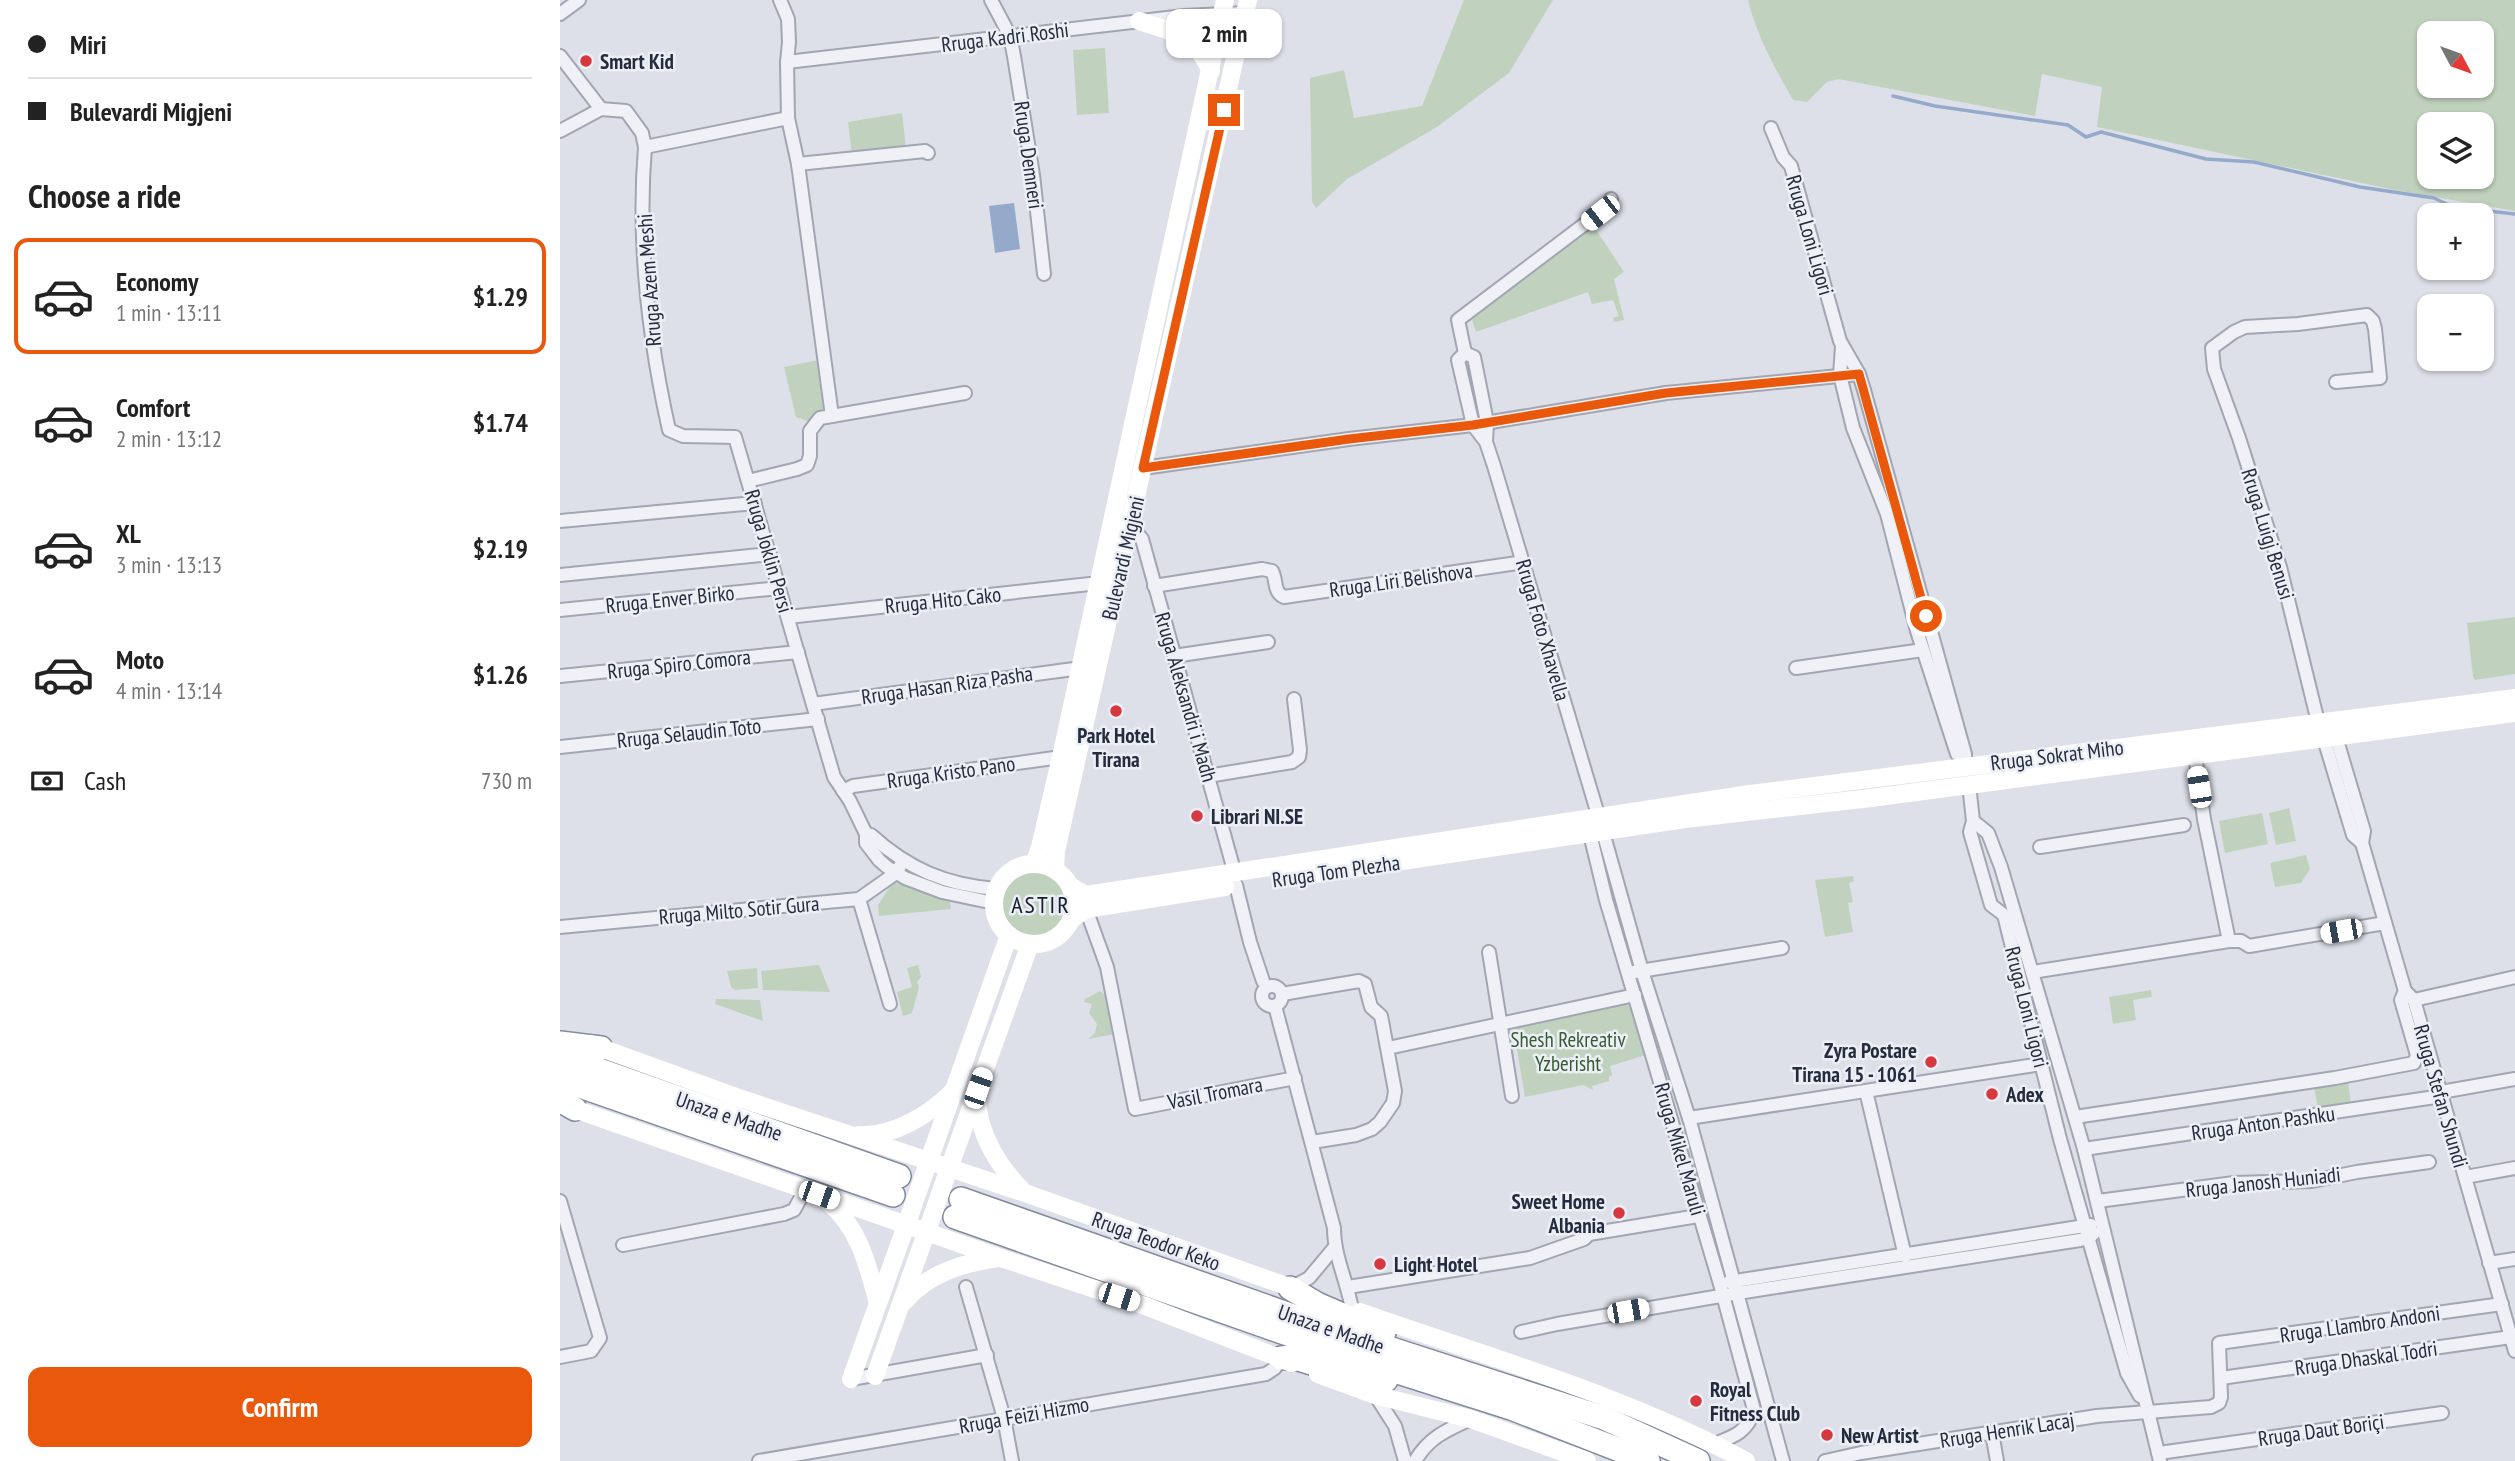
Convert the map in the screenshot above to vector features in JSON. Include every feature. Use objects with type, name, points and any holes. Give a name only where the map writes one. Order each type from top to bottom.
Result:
[{"type":"highway","points":[[560,1043],[601,1048]]},
{"type":"highway","name":"Unaza e Madhe","points":[[560,1056],[896,1185],[560,1079]]},
{"type":"highway","name":"Unaza e Madhe","points":[[958,1208],[1376,1365],[1604,1418],[1706,1453]]},
{"type":"highway","points":[[1280,1358],[1292,1357],[1340,1372],[1396,1382],[1492,1410],[1515,1399],[1503,1378],[1375,1329],[1317,1304],[1290,1288]]},
{"type":"highway","name":"Unaza e Madhe","points":[[1515,1399],[1648,1461]]},
{"type":"main road","name":"Bulevardi Migjeni","points":[[1034,864],[1081,668],[1224,6]]},
{"type":"main road","name":"Bulevardi Migjeni","points":[[1055,870],[1056,851],[1246,6]]},
{"type":"main road","points":[[1139,21],[1185,36],[1202,53],[1211,71]]},
{"type":"main road","name":"Rruga Sokrat Miho","points":[[1595,826],[1685,819],[2195,755],[2515,698]]},
{"type":"main road","name":"Rruga Sokrat Miho","points":[[1595,826],[1750,794],[1965,766],[2515,713]]},
{"type":"main road","points":[[1965,766],[1969,785]]},
{"type":"main road","name":"Rruga Tom Plezha","points":[[1070,886],[1086,895],[1236,880],[1595,826]]},
{"type":"main road","points":[[1034,864],[1055,870],[1070,886],[1079,914],[1056,938],[1044,943],[1019,942],[1000,926],[996,915],[996,896],[1004,878],[1014,870],[1034,864]]},
{"type":"main road","name":"Rruga Tom Plezha","points":[[1079,914],[1236,880]]},
{"type":"main road","points":[[851,1379],[1009,935]]},
{"type":"main road","points":[[875,1376],[1030,944]]},
{"type":"main road","name":"Rruga Teodor Keko","points":[[560,1034],[948,1171],[1025,1193],[1290,1288],[1558,1379],[1660,1419],[1706,1453],[1746,1461]]},
{"type":"main road","points":[[978,1088],[976,1101],[988,1143],[1001,1167],[1025,1193]]},
{"type":"main road","points":[[845,1133],[868,1135],[905,1125],[929,1112],[954,1089]]},
{"type":"main road","points":[[565,1104],[812,1192],[907,1221],[1001,1258],[1143,1305],[1340,1384],[1471,1419],[1587,1461]]},
{"type":"main road","points":[[812,1192],[842,1213],[851,1227],[864,1256],[878,1303]]},
{"type":"main road","points":[[899,1309],[916,1288],[931,1278],[965,1265],[1001,1258]]},
{"type":"street","points":[[560,14],[579,0]]},
{"type":"street","points":[[780,0],[788,19],[788,118],[798,164],[832,416],[965,393]]},
{"type":"street","name":"Rruga Demneri","points":[[991,0],[1010,36],[1033,175],[1044,274]]},
{"type":"street","name":"Rruga Kadri Roshi","points":[[787,62],[1139,21],[1224,6],[1246,6]]},
{"type":"street","points":[[560,57],[601,109],[560,131]]},
{"type":"street","name":"Rruga Azem Meshi","points":[[601,109],[625,111],[642,133],[645,147],[643,244],[647,311],[669,429],[683,436],[735,437],[748,481]]},
{"type":"street","points":[[645,147],[788,118]]},
{"type":"street","name":"Rruga Loni Ligori","points":[[1771,128],[1783,157],[1791,166],[1842,346],[1859,374],[1965,754],[1965,766]]},
{"type":"street","points":[[798,164],[925,151],[928,153]]},
{"type":"street","points":[[1465,352],[1458,320],[1606,208],[1611,199]]},
{"type":"street","name":"Rruga Luigj Benusi","points":[[2326,733],[2280,567],[2214,369],[2212,348],[2245,327],[2298,324],[2367,315],[2373,321],[2375,329],[2380,378],[2336,382]]},
{"type":"street","name":"Rruga Loni Ligori","points":[[1842,346],[1840,375],[1853,428],[1887,514],[1923,650],[1957,755],[1965,766]]},
{"type":"street","points":[[1465,352],[1474,358],[1487,422],[1486,442]]},
{"type":"street","points":[[1465,352],[1458,360],[1473,425],[1486,442]]},
{"type":"street","points":[[1143,468],[1349,439],[1473,425],[1666,393],[1859,374]]},
{"type":"street","name":"Rruga Joklin Persi","points":[[832,416],[820,418],[810,431],[810,456],[807,465],[748,481],[834,777],[850,801],[866,834],[866,843],[879,860],[972,886],[996,896]]},
{"type":"street","name":"Rruga Foto Xhavella","points":[[1486,442],[1524,562],[1595,826]]},
{"type":"street","points":[[560,521],[755,503]]},
{"type":"street","name":"Rruga Aleksandri i Madh","points":[[1130,524],[1142,539],[1236,880],[1250,942],[1263,981]]},
{"type":"street","points":[[560,575],[770,554]]},
{"type":"street","name":"Rruga Liri Belishova","points":[[1154,586],[1262,569],[1272,571],[1279,594],[1284,597],[1524,562]]},
{"type":"street","name":"Rruga Hito Cako","points":[[788,617],[1099,583]]},
{"type":"street","name":"Rruga Enver Birko","points":[[560,610],[779,588]]},
{"type":"street","points":[[1174,656],[1268,642]]},
{"type":"street","points":[[1796,668],[1923,650]]},
{"type":"street","name":"Rruga Spiro Comora","points":[[560,676],[798,652]]},
{"type":"street","name":"Rruga Hasan Riza Pasha","points":[[813,704],[1081,668]]},
{"type":"street","points":[[1208,776],[1292,762],[1299,757],[1294,699]]},
{"type":"street","name":"Rruga Selaudin Toto","points":[[560,747],[818,719]]},
{"type":"street","name":"Rruga Stefan Shundi","points":[[2326,733],[2353,835],[2362,844],[2441,1094],[2515,1351]]},
{"type":"street","points":[[2195,755],[2204,819],[2229,941]]},
{"type":"street","name":"Rruga Kristo Pano","points":[[842,791],[853,786],[878,782],[1061,757]]},
{"type":"street","name":"Rruga Loni Ligori","points":[[1969,785],[1973,821],[1970,832],[1991,905],[2004,915],[2041,1064],[2127,1373],[2149,1412]]},
{"type":"street","name":"Rruga Loni Ligori","points":[[1973,821],[1988,833],[2001,867],[2032,972],[2098,1201],[2160,1457]]},
{"type":"street","points":[[2040,847],[2184,825]]},
{"type":"street","name":"Rruga Mikel Maruli","points":[[1595,826],[1689,1118],[1783,1461]]},
{"type":"street","name":"Rruga Mikel Maruli","points":[[1595,826],[1606,901],[1754,1410],[1751,1421],[1743,1430],[1706,1453]]},
{"type":"street","name":"Rruga Milto Sotir Gura","points":[[560,927],[859,899],[900,867]]},
{"type":"street","points":[[859,899],[890,1004]]},
{"type":"street","name":"Vasil Tromara","points":[[1079,914],[1107,967],[1135,1109],[1295,1078]]},
{"type":"street","points":[[2032,972],[2229,941],[2241,941],[2249,946],[2385,923]]},
{"type":"street","points":[[1628,974],[1782,948]]},
{"type":"street","points":[[1489,952],[1512,1096]]},
{"type":"street","points":[[2074,1117],[2335,1078],[2414,1063],[2417,1055],[2400,1000],[2409,996],[2515,977]]},
{"type":"street","points":[[1282,993],[1281,1001],[1275,1006],[1263,1002],[1262,992],[1266,987],[1272,986],[1282,993],[1359,981],[1366,984],[1371,1007],[1381,1016],[1388,1048],[1395,1091],[1393,1103],[1380,1122],[1372,1129],[1356,1135],[1312,1142]]},
{"type":"street","points":[[1388,1048],[1634,995]]},
{"type":"street","points":[[1275,1006],[1334,1228],[1334,1248],[1348,1287],[1352,1309]]},
{"type":"street","name":"Rruga Mikel Maruli","points":[[1689,1118],[2041,1064]]},
{"type":"street","name":"Rruga Anton Pashku","points":[[2084,1149],[2441,1094],[2515,1079]]},
{"type":"street","points":[[1866,1091],[1908,1261]]},
{"type":"street","name":"Rruga Janosh Huniadi","points":[[2098,1201],[2234,1183],[2312,1181],[2429,1162]]},
{"type":"street","points":[[2465,1177],[2515,1168]]},
{"type":"street","points":[[623,1245],[784,1214],[794,1210],[812,1192]]},
{"type":"street","points":[[560,1201],[600,1338],[591,1351],[560,1357]]},
{"type":"street","points":[[1348,1287],[1530,1258],[1584,1239],[1589,1234],[1698,1216]]},
{"type":"street","points":[[1908,1261],[2084,1224],[2102,1226]]},
{"type":"street","points":[[1521,1332],[1721,1289],[2089,1238],[2102,1226]]},
{"type":"street","points":[[1290,1288],[1310,1278],[1334,1248]]},
{"type":"street","points":[[2489,1263],[2515,1259]]},
{"type":"street","points":[[966,1287],[1004,1418],[1012,1461]]},
{"type":"street","name":"Rruga Llambro Andoni","points":[[2221,1378],[2219,1343],[2502,1304]]},
{"type":"street","name":"Rruga Dhaskal Todri","points":[[2221,1378],[2511,1337]]},
{"type":"street","points":[[851,1379],[987,1355]]},
{"type":"street","name":"Rruga Feizi Hizmo","points":[[759,1461],[1266,1374],[1275,1368],[1280,1358]]},
{"type":"street","name":"Rruga Henrik Lacaj","points":[[1825,1461],[2097,1416],[2211,1407],[2219,1403],[2221,1378]]},
{"type":"street","points":[[1374,1395],[1395,1426],[1405,1461]]},
{"type":"street","name":"Rruga Daut Boriçi","points":[[2160,1457],[2442,1413]]},
{"type":"street","points":[[1415,1461],[1433,1437],[1471,1419]]},
{"type":"street","points":[[1992,1433],[1997,1461]]},
{"type":"green space","points":[[1464,0],[1553,0],[1509,73],[1437,127],[1347,179],[1316,208],[1312,202],[1310,78],[1344,70],[1354,118],[1422,106]]},
{"type":"green space","points":[[1748,0],[2515,0],[2515,211],[2494,207],[2494,203],[2470,203],[2390,189],[2097,127],[2102,87],[2042,74],[2035,116],[1838,79],[1827,82],[1807,102],[1793,100],[1756,27]]},
{"type":"green space","points":[[1105,48],[1109,113],[1077,115],[1073,50]]},
{"type":"green space","points":[[902,113],[906,149],[852,155],[848,122]]},
{"type":"green space","points":[[1593,225],[1624,272],[1614,279],[1624,320],[1614,322],[1613,318],[1619,316],[1613,300],[1592,304],[1588,292],[1476,332],[1472,320],[1476,309]]},
{"type":"green space","points":[[818,360],[823,409],[810,422],[796,417],[784,367]]},
{"type":"green space","points":[[2515,617],[2515,674],[2475,680],[2467,623]]},
{"type":"green space","points":[[2289,808],[2296,841],[2276,845],[2269,813]]},
{"type":"green space","points":[[2262,813],[2268,844],[2225,853],[2219,821]]},
{"type":"green space","points":[[2306,855],[2310,869],[2301,883],[2275,887],[2270,863]]},
{"type":"green space","points":[[1028,872],[1040,872],[1057,881],[1064,892],[1064,916],[1057,927],[1040,936],[1028,936],[1016,931],[1007,922],[1002,910],[1002,898],[1007,886],[1016,877]]},
{"type":"green space","points":[[1853,876],[1854,881],[1849,883],[1853,902],[1848,903],[1853,932],[1825,937],[1815,880]]},
{"type":"green space","points":[[893,882],[950,901],[951,909],[879,916],[878,905]]},
{"type":"green space","points":[[819,965],[830,992],[763,990],[761,971]]},
{"type":"green space","points":[[918,965],[921,977],[917,982],[919,987],[912,1013],[903,1016],[897,992],[912,987],[907,968]]},
{"type":"green space","points":[[757,968],[758,988],[735,990],[731,987],[727,971]]},
{"type":"green space","points":[[2151,990],[2152,997],[2133,1000],[2136,1020],[2113,1024],[2109,997]]},
{"type":"green space","points":[[1100,991],[1107,997],[1115,1034],[1088,1039],[1095,1033],[1097,1024],[1089,1013],[1092,1004],[1084,1002]]},
{"type":"green space","points":[[716,999],[760,1000],[763,1021],[715,1004]]},
{"type":"green space","name":"Shesh Rekreativ Yzberisht","points":[[1621,1004],[1632,1008],[1646,1055],[1610,1066],[1612,1075],[1609,1081],[1592,1086],[1593,1090],[1583,1085],[1525,1097],[1513,1026]]},
{"type":"green space","points":[[2348,1081],[2351,1104],[2318,1109],[2314,1086]]},
{"type":"water","points":[[1014,203],[1020,249],[995,253],[989,206]]},
{"type":"waterway","points":[[1893,96],[1935,106],[2068,125],[2086,137],[2101,132],[2206,159],[2254,162],[2360,187],[2434,198],[2453,207],[2515,214]]},
{"type":"place","name":"Smart Kid","points":[[586,61]]},
{"type":"place","name":"Park Hotel Tirana","points":[[1116,711]]},
{"type":"place","name":"Librari NI.SE","points":[[1197,816]]},
{"type":"place","name":"Zyra Postare Tirana 15 - 1061","points":[[1931,1062]]},
{"type":"place","name":"Adex","points":[[1992,1094]]},
{"type":"place","name":"Sweet Home Albania","points":[[1619,1213]]},
{"type":"place","name":"Light Hotel","points":[[1380,1264]]},
{"type":"place","name":"Royal Fitness Club","points":[[1696,1401]]},
{"type":"place","name":"New Artist","points":[[1827,1435]]},
{"type":"district","name":"ASTIR","points":[[1041,904]]},
{"type":"route","points":[[1224,110],[1143,468],[1349,439],[1473,425],[1666,393],[1859,374],[1926,616]]}]
